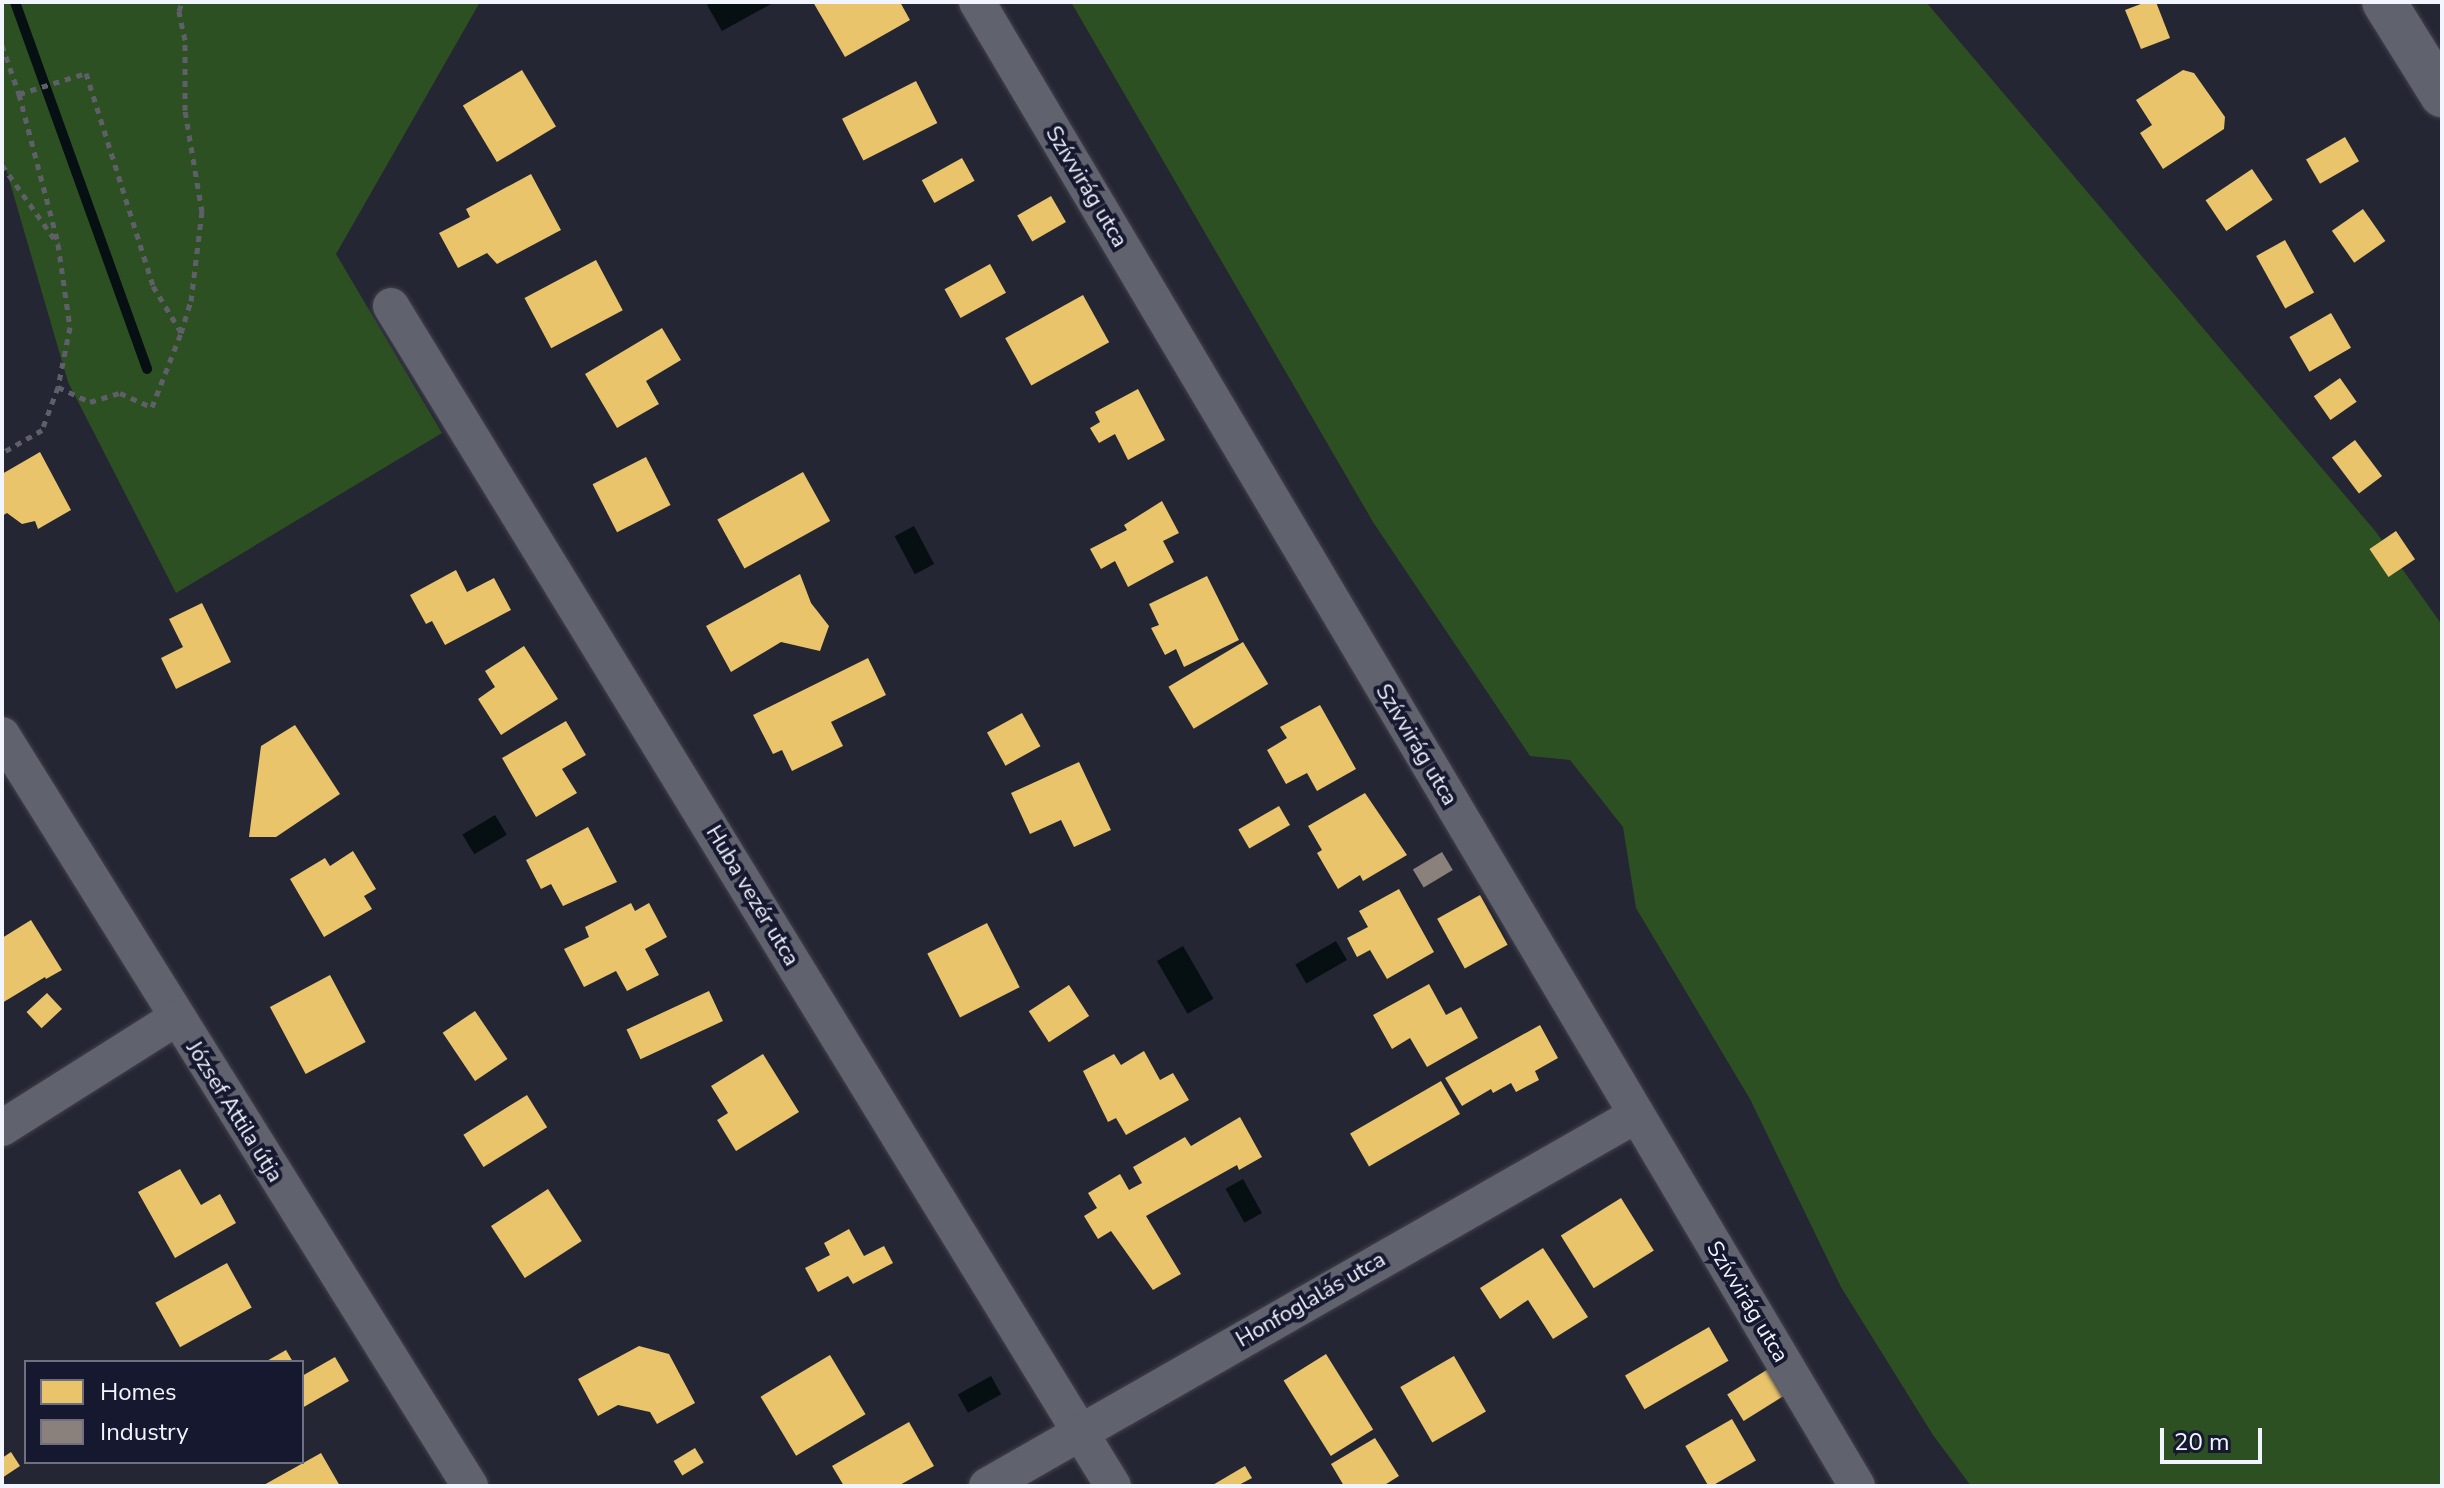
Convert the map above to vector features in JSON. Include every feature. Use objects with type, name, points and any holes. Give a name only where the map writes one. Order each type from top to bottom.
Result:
[{"type":"main road","points":[[2384,2],[2442,95]]},
{"type":"street","name":"Szívvirág utca","points":[[977,2],[1857,1486]]},
{"type":"street","name":"Huba vezér utca","points":[[391,306],[1113,1486]]},
{"type":"street","name":"József Attila útja","points":[[2,735],[470,1486]]},
{"type":"street","points":[[2,1128],[176,1018]]},
{"type":"street","name":"Honfoglalás utca","points":[[987,1486],[1636,1115]]},
{"type":"path","points":[[58,387],[90,402],[120,393],[152,407],[181,333],[191,301],[202,212],[185,110],[185,40],[179,11],[182,2]]},
{"type":"path","points":[[2,45],[19,94],[58,244],[70,327],[58,387],[42,430],[2,453]]},
{"type":"path","points":[[19,94],[86,73],[153,286],[181,333]]},
{"type":"path","points":[[2,165],[58,244]]},
{"type":"green space","points":[[2,2],[480,2],[336,254],[442,433],[176,593],[68,382],[2,155]]},
{"type":"green space","points":[[1071,2],[1926,2],[2376,532],[2442,625],[2442,1486],[1971,1486],[1933,1435],[1841,1287],[1750,1099],[1636,908],[1623,827],[1570,760],[1530,756],[1373,522]]},
{"type":"shaded area","points":[[712,2],[771,4],[722,31],[707,5]]},
{"type":"shaded area","points":[[914,526],[934,564],[915,574],[895,536]]},
{"type":"shaded area","points":[[495,815],[507,835],[474,854],[462,835]]},
{"type":"shaded area","points":[[1336,941],[1347,960],[1306,984],[1295,965]]},
{"type":"shaded area","points":[[1183,946],[1214,999],[1188,1014],[1157,961]]},
{"type":"shaded area","points":[[1243,1179],[1262,1213],[1244,1223],[1226,1189]]},
{"type":"shaded area","points":[[991,1376],[1001,1394],[968,1413],[958,1394]]},
{"type":"building: Homes","points":[[813,2],[900,2],[910,20],[845,57]]},
{"type":"building: Homes","points":[[2146,2],[2156,2],[2170,38],[2141,49],[2125,10]]},
{"type":"building: Homes","points":[[522,70],[556,127],[497,162],[463,106]]},
{"type":"building: Homes","points":[[2183,70],[2194,73],[2225,117],[2224,129],[2163,169],[2140,133],[2152,125],[2136,100]]},
{"type":"building: Homes","points":[[916,81],[937,123],[863,161],[842,119]]},
{"type":"building: Homes","points":[[2345,137],[2359,161],[2320,184],[2306,160]]},
{"type":"building: Homes","points":[[962,158],[975,181],[934,203],[922,180]]},
{"type":"building: Homes","points":[[2252,169],[2273,200],[2226,231],[2206,200]]},
{"type":"building: Homes","points":[[531,174],[561,230],[497,264],[487,253],[458,268],[439,233],[470,217],[466,209]]},
{"type":"building: Homes","points":[[1051,196],[1066,222],[1032,241],[1017,216]]},
{"type":"building: Homes","points":[[2363,209],[2385,241],[2354,263],[2332,231]]},
{"type":"building: Homes","points":[[2285,240],[2314,292],[2285,308],[2256,256]]},
{"type":"building: Homes","points":[[596,260],[623,310],[551,348],[524,298]]},
{"type":"building: Homes","points":[[990,264],[1006,293],[961,318],[945,289]]},
{"type":"building: Homes","points":[[1083,295],[1109,342],[1031,385],[1005,338]]},
{"type":"building: Homes","points":[[2331,313],[2351,348],[2309,372],[2289,337]]},
{"type":"building: Homes","points":[[662,328],[681,360],[646,381],[659,404],[617,428],[585,374]]},
{"type":"building: Homes","points":[[2340,378],[2357,402],[2330,420],[2314,396]]},
{"type":"building: Homes","points":[[1138,389],[1165,440],[1128,460],[1115,434],[1099,443],[1090,428],[1100,422],[1095,412]]},
{"type":"building: Homes","points":[[2355,440],[2382,476],[2359,493],[2332,457]]},
{"type":"building: Homes","points":[[40,452],[71,510],[38,529],[35,521],[22,524],[7,513],[2,516],[2,474]]},
{"type":"building: Homes","points":[[646,457],[671,505],[617,532],[593,484]]},
{"type":"building: Homes","points":[[803,472],[830,521],[744,568],[717,520]]},
{"type":"building: Homes","points":[[1162,501],[1179,533],[1163,541],[1174,562],[1128,587],[1115,561],[1101,569],[1090,549],[1127,530],[1124,525]]},
{"type":"building: Homes","points":[[2396,531],[2415,559],[2388,577],[2369,549]]},
{"type":"building: Homes","points":[[456,570],[467,592],[494,578],[511,610],[445,645],[432,621],[426,624],[410,595]]},
{"type":"building: Homes","points":[[800,574],[811,603],[829,626],[820,651],[781,642],[731,672],[706,626]]},
{"type":"building: Homes","points":[[1207,576],[1239,640],[1184,667],[1176,649],[1165,655],[1151,628],[1159,625],[1149,604]]},
{"type":"building: Homes","points":[[202,603],[231,662],[176,689],[161,658],[183,647],[169,619]]},
{"type":"building: Homes","points":[[1243,642],[1268,684],[1194,729],[1168,687]]},
{"type":"building: Homes","points":[[524,646],[558,699],[501,735],[478,699],[495,687],[485,671]]},
{"type":"building: Homes","points":[[868,658],[886,695],[831,722],[843,746],[792,771],[782,750],[773,754],[753,715]]},
{"type":"building: Homes","points":[[1320,705],[1356,769],[1317,791],[1307,773],[1286,784],[1267,750],[1287,738],[1280,727]]},
{"type":"building: Homes","points":[[1022,713],[1040,746],[1005,766],[987,732]]},
{"type":"building: Homes","points":[[566,721],[586,755],[562,769],[577,793],[536,817],[502,758]]},
{"type":"building: Homes","points":[[295,725],[340,794],[276,837],[249,837],[261,746]]},
{"type":"building: Homes","points":[[1079,762],[1111,830],[1074,847],[1061,820],[1030,834],[1011,793]]},
{"type":"building: Homes","points":[[1365,793],[1407,855],[1363,881],[1360,875],[1338,889],[1317,853],[1322,850],[1308,826]]},
{"type":"building: Homes","points":[[1279,806],[1290,825],[1249,849],[1238,830]]},
{"type":"building: Homes","points":[[588,827],[617,882],[563,906],[551,884],[541,889],[526,860]]},
{"type":"building: Homes","points":[[353,851],[376,889],[364,896],[372,909],[324,937],[290,879],[325,858],[330,866]]},
{"type":"building: Homes","points":[[1399,889],[1434,952],[1387,979],[1370,950],[1357,957],[1347,938],[1368,927],[1359,911]]},
{"type":"building: Homes","points":[[1480,895],[1508,945],[1465,969],[1437,919]]},
{"type":"building: Homes","points":[[631,903],[635,911],[649,903],[667,937],[645,949],[659,975],[627,991],[616,971],[584,987],[564,949],[589,937],[585,927]]},
{"type":"building: Homes","points":[[31,920],[62,970],[2,1003],[2,938]]},
{"type":"building: Homes","points":[[987,923],[1020,987],[960,1018],[927,953]]},
{"type":"building: Homes","points":[[330,975],[366,1042],[306,1074],[270,1007]]},
{"type":"building: Homes","points":[[1429,984],[1446,1015],[1461,1007],[1478,1038],[1427,1067],[1410,1038],[1392,1049],[1373,1015]]},
{"type":"building: Homes","points":[[1069,985],[1089,1016],[1049,1042],[1029,1011]]},
{"type":"building: Homes","points":[[709,991],[723,1021],[640,1059],[627,1029]]},
{"type":"building: Homes","points":[[47,993],[62,1009],[42,1028],[27,1012]]},
{"type":"building: Homes","points":[[475,1011],[507,1059],[475,1081],[443,1033]]},
{"type":"building: Homes","points":[[1540,1025],[1558,1058],[1535,1071],[1539,1080],[1516,1092],[1511,1083],[1493,1093],[1491,1089],[1462,1106],[1445,1078]]},
{"type":"building: Homes","points":[[1144,1051],[1160,1080],[1173,1073],[1189,1100],[1126,1135],[1116,1118],[1108,1122],[1083,1071],[1114,1054],[1121,1065]]},
{"type":"building: Homes","points":[[763,1054],[799,1112],[736,1151],[717,1120],[728,1113],[711,1086]]},
{"type":"building: Homes","points":[[1441,1081],[1460,1114],[1369,1166],[1350,1134]]},
{"type":"building: Homes","points":[[527,1095],[547,1127],[484,1167],[463,1135]]},
{"type":"building: Homes","points":[[1240,1117],[1262,1157],[1239,1170],[1237,1165],[1146,1216],[1181,1274],[1153,1290],[1111,1231],[1098,1239],[1084,1216],[1097,1208],[1088,1193],[1120,1174],[1129,1190],[1142,1183],[1133,1167],[1185,1137],[1191,1146]]},
{"type":"building: Homes","points":[[180,1169],[201,1205],[220,1194],[236,1223],[175,1258],[138,1192]]},
{"type":"building: Homes","points":[[548,1189],[582,1241],[525,1278],[491,1226]]},
{"type":"building: Homes","points":[[1621,1198],[1654,1251],[1594,1288],[1561,1236]]},
{"type":"building: Homes","points":[[849,1229],[864,1256],[884,1246],[893,1263],[853,1284],[848,1276],[818,1292],[805,1268],[830,1255],[824,1243]]},
{"type":"building: Homes","points":[[1543,1248],[1588,1317],[1553,1339],[1528,1300],[1500,1319],[1480,1288]]},
{"type":"building: Homes","points":[[227,1263],[252,1308],[180,1347],[155,1303]]},
{"type":"building: Homes","points":[[1709,1327],[1728,1361],[1644,1409],[1625,1376]]},
{"type":"building: Homes","points":[[639,1346],[669,1354],[695,1403],[657,1424],[650,1412],[618,1405],[598,1416],[578,1379]]},
{"type":"building: Homes","points":[[286,1350],[292,1360],[268,1360]]},
{"type":"building: Homes","points":[[1326,1354],[1373,1429],[1331,1456],[1284,1380]]},
{"type":"building: Homes","points":[[830,1355],[866,1414],[796,1456],[761,1397]]},
{"type":"building: Homes","points":[[1454,1356],[1486,1411],[1432,1442],[1400,1387]]},
{"type":"building: Homes","points":[[335,1357],[349,1381],[304,1407],[304,1375]]},
{"type":"building: Homes","points":[[1773,1366],[1789,1392],[1744,1421],[1727,1395]]},
{"type":"building: Homes","points":[[1732,1419],[1756,1461],[1708,1486],[1685,1446]]},
{"type":"building: Homes","points":[[909,1422],[934,1466],[898,1486],[844,1486],[832,1466]]},
{"type":"building: Homes","points":[[1375,1438],[1399,1476],[1383,1486],[1344,1486],[1331,1464]]},
{"type":"building: Homes","points":[[695,1448],[704,1463],[682,1475],[674,1461]]},
{"type":"building: Homes","points":[[11,1452],[20,1466],[2,1478],[2,1458]]},
{"type":"building: Homes","points":[[321,1453],[340,1486],[262,1486],[304,1464]]},
{"type":"building: Homes","points":[[1245,1466],[1252,1478],[1237,1486],[1211,1486]]},
{"type":"building: Industry","points":[[1442,852],[1453,870],[1424,888],[1413,870]]},
{"type":"waterway","points":[[15,2],[147,369]]}]
